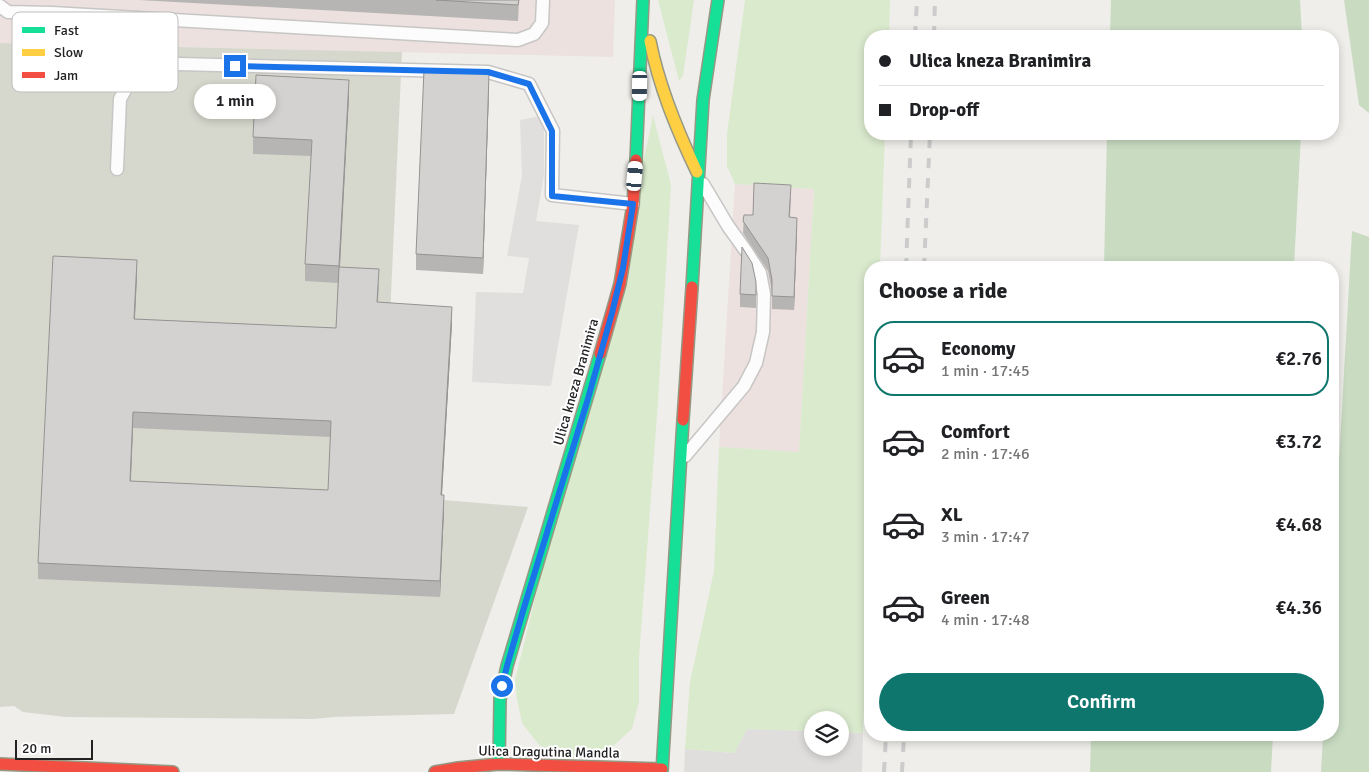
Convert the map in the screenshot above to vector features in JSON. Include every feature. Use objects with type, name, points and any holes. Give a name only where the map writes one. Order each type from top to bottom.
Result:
[{"type":"main road","points":[[643,0],[653,55],[668,105],[698,176]]},
{"type":"main road","name":"Ulica kneza Branimira","points":[[499,764],[500,698],[507,666],[587,402],[623,268],[633,204],[639,116],[643,0]]},
{"type":"main road","points":[[662,771],[698,176],[704,100],[718,0]]},
{"type":"main road","points":[[0,764],[173,772]]},
{"type":"main road","name":"Ulica Dragutina Mandla","points":[[435,772],[499,764],[662,771]]},
{"type":"lane","points":[[178,20],[518,40],[534,34],[542,23],[543,0]]},
{"type":"lane","points":[[0,6],[8,12],[12,12]]},
{"type":"lane","points":[[178,64],[488,72],[529,84],[552,131],[552,196],[633,204]]},
{"type":"lane","points":[[117,170],[120,99],[124,92]]},
{"type":"lane","points":[[680,462],[744,386],[756,364],[763,332],[764,294],[760,273],[728,226],[698,176]]},
{"type":"shaded area","points":[[0,0],[615,0],[613,57],[178,47],[178,12],[12,12],[12,43],[0,43]]},
{"type":"shaded area","points":[[0,43],[12,43],[12,92],[178,92],[178,47],[402,52],[382,495],[528,507],[454,714],[314,719],[66,717],[23,712],[14,706],[0,707]]},
{"type":"shaded area","points":[[540,116],[544,131],[544,175],[536,221],[579,225],[551,386],[472,382],[476,292],[523,293],[529,258],[507,256],[522,176],[520,120]]},
{"type":"shaded area","points":[[735,184],[814,189],[799,452],[719,447]]},
{"type":"shaded area","points":[[747,729],[804,731],[804,756],[849,756],[849,732],[863,733],[862,772],[684,772],[685,749],[734,753]]},
{"type":"green space","points":[[658,0],[694,0],[683,76],[679,81]]},
{"type":"green space","points":[[745,0],[890,0],[889,30],[864,30],[864,140],[885,140],[880,261],[864,261],[863,733],[849,732],[849,711],[804,711],[804,731],[747,729],[734,753],[685,749],[690,682],[714,571],[719,447],[799,452],[814,189],[735,184],[727,166],[727,134]]},
{"type":"green space","points":[[1111,0],[1300,0],[1302,30],[1110,30]]},
{"type":"green space","points":[[1344,0],[1369,0],[1369,113],[1359,105]]},
{"type":"green space","points":[[653,115],[671,185],[658,402],[639,658],[639,702],[632,729],[606,752],[587,758],[564,757],[539,745],[522,723],[515,680]]},
{"type":"green space","points":[[1107,140],[1301,140],[1294,261],[1104,261]]},
{"type":"green space","points":[[1352,231],[1369,237],[1369,772],[1321,772],[1323,741],[1339,741],[1339,462]]},
{"type":"green space","points":[[1091,741],[1273,741],[1271,772],[1090,772]]},
{"type":"building","points":[[436,0],[519,0],[518,5]]},
{"type":"building","points":[[424,70],[489,73],[483,258],[416,254]]},
{"type":"building","points":[[256,75],[349,80],[339,266],[305,264],[312,140],[253,137]]},
{"type":"building","points":[[754,183],[791,185],[789,217],[797,218],[794,297],[772,296],[772,280],[768,258],[743,221],[744,215],[753,215]]},
{"type":"building","points":[[742,247],[752,263],[756,282],[756,295],[740,294]]},
{"type":"building","points":[[53,256],[137,260],[134,319],[336,328],[339,267],[379,269],[377,302],[452,307],[441,495],[444,495],[440,581],[38,563]],"holes":[[[133,412],[331,421],[328,490],[130,481]]]},
{"type":"railway","points":[[915,30],[917,0]]},
{"type":"railway","points":[[934,30],[935,0]]},
{"type":"railway","points":[[906,261],[911,140]]},
{"type":"railway","points":[[924,261],[930,140]]},
{"type":"railway","points":[[884,772],[886,741]]},
{"type":"railway","points":[[902,772],[904,741]]},
{"type":"traffic: fast","points":[[636,160],[643,0]]},
{"type":"traffic: fast","points":[[692,287],[703,100],[718,0]]},
{"type":"traffic: fast","points":[[499,764],[500,699],[507,666],[600,354]]},
{"type":"traffic: fast","points":[[662,772],[683,420]]},
{"type":"traffic: slow","points":[[650,41],[658,75],[669,108],[697,172]]},
{"type":"traffic: jam","points":[[600,354],[620,284],[633,204],[636,160]]},
{"type":"traffic: jam","points":[[683,420],[692,287]]},
{"type":"traffic: jam","points":[[0,764],[173,772]]},
{"type":"traffic: jam","points":[[435,772],[499,764],[662,769]]},
{"type":"route","points":[[235,66],[488,72],[529,84],[552,131],[552,196],[633,204],[620,284],[587,402],[502,686]]}]
